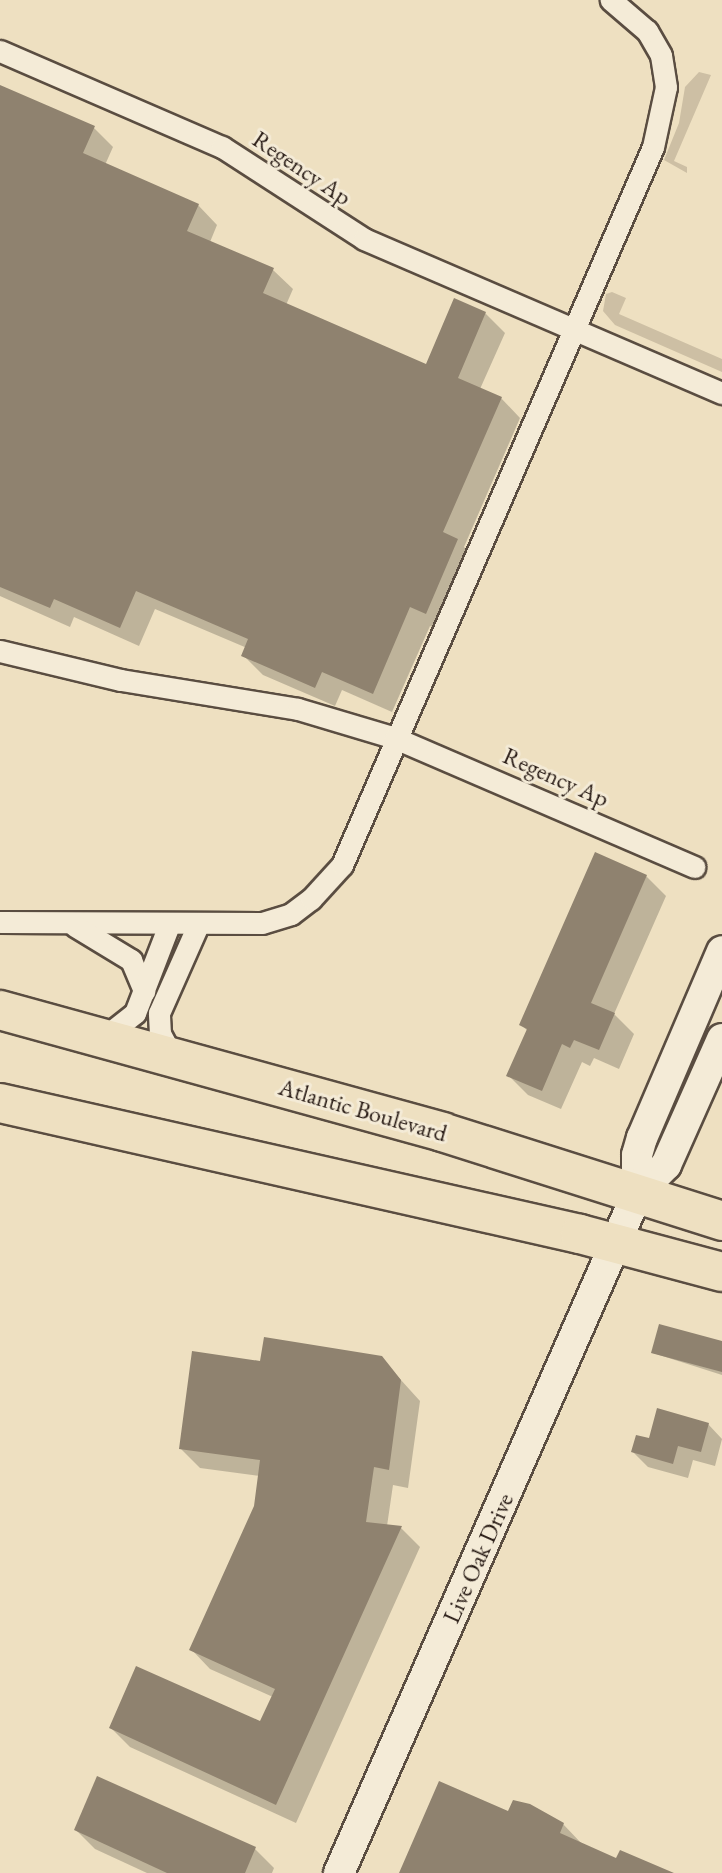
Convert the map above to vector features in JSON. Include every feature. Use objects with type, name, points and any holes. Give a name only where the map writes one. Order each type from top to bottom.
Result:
[{"type":"highway","name":"Atlantic Boulevard","points":[[0,1010],[442,1132],[722,1221]]},
{"type":"highway","points":[[0,1103],[616,1243],[722,1272]]},
{"type":"main road","points":[[637,1195],[636,1155],[722,951]]},
{"type":"main road","points":[[637,1195],[666,1165],[722,1039]]},
{"type":"main road","name":"Live Oak Drive","points":[[339,1873],[637,1195]]},
{"type":"street","points":[[0,922],[73,925],[262,923],[291,914],[311,900],[342,865],[653,147],[666,87],[661,55],[647,31],[611,0]]},
{"type":"street","name":"Regency Ap","points":[[0,51],[222,147],[364,240],[722,393]]},
{"type":"street","name":"Regency Ap","points":[[0,651],[121,680],[299,709],[395,738],[694,867]]},
{"type":"street","points":[[73,925],[131,960],[144,991]]},
{"type":"street","points":[[102,1039],[135,1013],[169,925]]},
{"type":"street","points":[[173,1058],[160,1034],[159,1013],[198,925]]},
{"type":"shaded area","points":[[699,72],[711,75],[674,161],[687,167],[687,173],[664,160],[679,123],[685,87]]},
{"type":"shaded area","points":[[612,292],[626,298],[619,314],[722,359],[722,372],[615,325],[603,311],[606,294]]},
{"type":"building","points":[[0,85],[95,126],[83,153],[199,204],[187,231],[274,268],[263,293],[426,364],[454,298],[486,312],[458,378],[502,397],[443,532],[458,539],[426,614],[410,607],[373,694],[322,672],[315,688],[241,656],[248,639],[136,591],[120,628],[54,599],[50,608],[0,587]]},
{"type":"building","points":[[595,852],[647,875],[591,1003],[615,1013],[599,1050],[574,1040],[570,1048],[562,1044],[542,1091],[506,1076],[527,1029],[519,1025]]},
{"type":"building","points":[[659,1324],[722,1341],[722,1372],[651,1353]]},
{"type":"building","points":[[264,1337],[382,1356],[401,1380],[389,1470],[374,1467],[366,1522],[402,1526],[276,1805],[109,1728],[136,1666],[260,1721],[275,1689],[189,1650],[254,1506],[260,1460],[179,1449],[192,1351],[260,1361]]},
{"type":"building","points":[[657,1408],[709,1423],[701,1452],[678,1446],[673,1464],[631,1452],[636,1435],[649,1438]]},
{"type":"building","points":[[97,1776],[256,1847],[245,1873],[167,1873],[74,1830]]},
{"type":"building","points":[[439,1781],[508,1811],[513,1800],[530,1804],[564,1823],[560,1833],[616,1858],[620,1850],[674,1873],[399,1873]]}]
